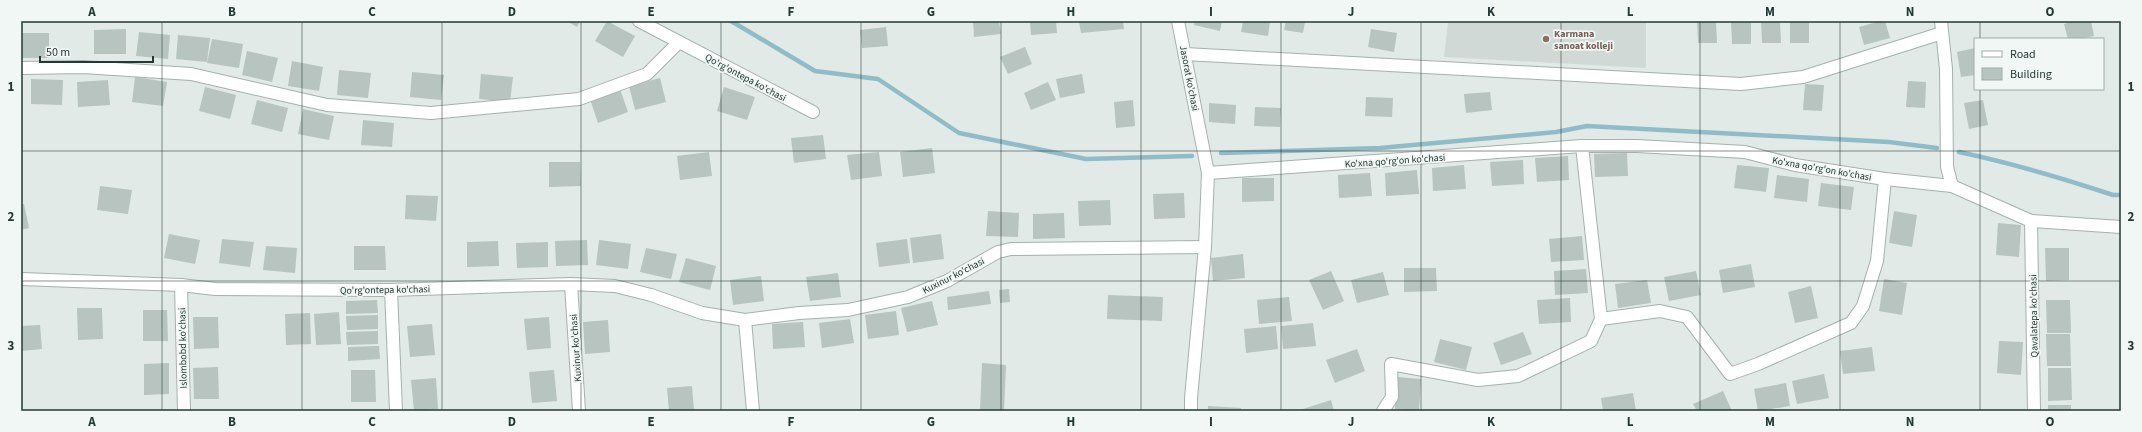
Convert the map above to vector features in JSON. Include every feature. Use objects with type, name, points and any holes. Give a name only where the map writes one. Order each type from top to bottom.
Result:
[{"type":"street","name":"Qo'rg'ontepa ko'chasi","points":[[639,21],[813,112]]},
{"type":"street","name":"Jasorat ko'chasi","points":[[1178,21],[1208,173],[1205,248],[1191,411]]},
{"type":"street","points":[[1941,21],[1946,69],[1947,167],[1952,186]]},
{"type":"street","points":[[1185,54],[1741,84],[1803,77],[1942,33]]},
{"type":"street","points":[[21,68],[83,67],[191,74],[326,105],[431,113],[579,99],[647,74],[679,42]]},
{"type":"street","points":[[1383,411],[1392,397],[1391,364],[1478,380],[1518,376],[1591,341],[1601,319],[1582,146]]},
{"type":"street","name":"Ko'xna qo'rg'on ko'chasi","points":[[1208,173],[1582,146],[1637,146],[1746,152],[1795,165],[1885,179],[1877,261],[1863,306],[1851,323],[1730,374],[1687,316],[1660,311],[1601,319]]},
{"type":"street","points":[[1885,179],[1952,186],[2031,222],[2121,227]]},
{"type":"street","name":"Qavalatepa ko'chasi","points":[[2031,222],[2034,411]]},
{"type":"street","name":"Kuxinur ko'chasi","points":[[745,320],[799,313],[848,310],[908,297],[947,281],[998,252],[1011,249],[1205,248]]},
{"type":"street","name":"Qo'rg'ontepa ko'chasi","points":[[21,279],[181,285],[215,289],[391,290],[571,284],[614,286],[651,295],[702,313],[745,320]]},
{"type":"street","name":"Kuxinur ko'chasi","points":[[571,284],[578,411]]},
{"type":"street","name":"Islombobd ko'chasi","points":[[181,285],[184,411]]},
{"type":"street","points":[[391,290],[396,411]]},
{"type":"street","points":[[745,320],[752,411]]},
{"type":"shaded area","name":"Karmana sanoat kolleji","points":[[1448,21],[1646,21],[1646,68],[1444,57]]},
{"type":"building","points":[[567,21],[580,21],[577,27]]},
{"type":"building","points":[[607,21],[635,36],[623,57],[595,41]]},
{"type":"building","points":[[973,21],[999,21],[1001,34],[974,37]]},
{"type":"building","points":[[1030,21],[1056,21],[1057,33],[1031,35]]},
{"type":"building","points":[[1079,21],[1123,21],[1124,29],[1081,33]]},
{"type":"building","points":[[1195,21],[1222,21],[1220,31],[1194,25]]},
{"type":"building","points":[[1243,21],[1270,21],[1268,36],[1241,32]]},
{"type":"building","points":[[1286,21],[1305,21],[1303,33],[1284,30]]},
{"type":"building","points":[[1697,21],[1716,21],[1717,43],[1698,43]]},
{"type":"building","points":[[1731,21],[1751,21],[1751,44],[1732,44]]},
{"type":"building","points":[[1761,21],[1780,21],[1781,43],[1762,43]]},
{"type":"building","points":[[1790,21],[1809,21],[1809,43],[1790,43]]},
{"type":"building","points":[[1885,21],[1890,38],[1864,45],[1859,27]]},
{"type":"building","points":[[2074,21],[2091,21],[2094,36],[2085,38],[2068,38],[2064,24]]},
{"type":"building","points":[[886,27],[888,46],[862,48],[860,30]]},
{"type":"building","points":[[126,29],[126,54],[94,54],[94,30]]},
{"type":"building","points":[[1371,29],[1397,33],[1394,52],[1368,47]]},
{"type":"building","points":[[139,32],[170,35],[168,59],[136,56]]},
{"type":"building","points":[[21,33],[49,33],[49,58],[21,58]]},
{"type":"building","points":[[178,35],[210,38],[207,62],[176,59]]},
{"type":"building","points":[[212,39],[243,44],[239,68],[207,63]]},
{"type":"building","points":[[1025,47],[1032,64],[1008,74],[1000,57]]},
{"type":"building","points":[[1974,48],[1974,75],[1961,77],[1957,52]]},
{"type":"building","points":[[247,51],[278,58],[272,82],[242,75]]},
{"type":"building","points":[[292,61],[323,67],[319,91],[288,86]]},
{"type":"building","points":[[339,70],[371,73],[368,98],[337,95]]},
{"type":"building","points":[[412,72],[444,75],[441,100],[410,97]]},
{"type":"building","points":[[481,74],[513,77],[510,102],[479,99]]},
{"type":"building","points":[[1082,74],[1085,93],[1060,98],[1056,79]]},
{"type":"building","points":[[135,77],[167,82],[163,106],[132,102]]},
{"type":"building","points":[[660,78],[666,102],[635,110],[629,86]]},
{"type":"building","points":[[31,79],[63,80],[62,105],[31,104]]},
{"type":"building","points":[[108,80],[110,105],[78,107],[77,82]]},
{"type":"building","points":[[1908,81],[1926,82],[1925,108],[1906,107]]},
{"type":"building","points":[[1048,82],[1056,100],[1031,110],[1024,93]]},
{"type":"building","points":[[1805,84],[1824,85],[1822,111],[1803,110]]},
{"type":"building","points":[[205,87],[236,95],[230,119],[199,111]]},
{"type":"building","points":[[724,87],[755,97],[747,120],[717,111]]},
{"type":"building","points":[[620,89],[628,112],[598,123],[590,99]]},
{"type":"building","points":[[1490,92],[1492,110],[1466,113],[1464,94]]},
{"type":"building","points":[[1366,97],[1393,98],[1392,117],[1365,116]]},
{"type":"building","points":[[257,100],[288,108],[282,132],[251,124]]},
{"type":"building","points":[[1133,100],[1135,126],[1116,128],[1114,102]]},
{"type":"building","points":[[1983,100],[1988,125],[1969,129],[1964,103]]},
{"type":"building","points":[[1209,103],[1236,105],[1235,124],[1209,122]]},
{"type":"building","points":[[1255,107],[1281,108],[1280,127],[1254,126]]},
{"type":"building","points":[[303,109],[334,116],[329,140],[298,134]]},
{"type":"building","points":[[363,120],[394,123],[392,147],[361,145]]},
{"type":"building","points":[[823,135],[826,159],[794,163],[791,138]]},
{"type":"building","points":[[932,148],[935,173],[903,177],[900,152]]},
{"type":"building","points":[[709,152],[712,176],[680,180],[677,156]]},
{"type":"building","points":[[879,152],[882,176],[851,180],[847,155]]},
{"type":"building","points":[[1627,153],[1628,176],[1595,177],[1594,154]]},
{"type":"building","points":[[1568,156],[1569,180],[1537,182],[1535,158]]},
{"type":"building","points":[[1523,160],[1524,184],[1492,186],[1490,162]]},
{"type":"building","points":[[549,162],[580,162],[581,186],[549,187]]},
{"type":"building","points":[[1464,165],[1466,189],[1433,191],[1432,168]]},
{"type":"building","points":[[1737,165],[1769,168],[1766,192],[1734,188]]},
{"type":"building","points":[[1417,170],[1419,194],[1386,196],[1385,173]]},
{"type":"building","points":[[1370,173],[1372,196],[1339,198],[1338,175]]},
{"type":"building","points":[[1777,175],[1809,179],[1807,202],[1774,198]]},
{"type":"building","points":[[1242,178],[1274,178],[1274,201],[1242,202]]},
{"type":"building","points":[[1821,183],[1854,187],[1851,210],[1818,206]]},
{"type":"building","points":[[100,186],[132,190],[128,214],[97,210]]},
{"type":"building","points":[[1184,193],[1185,218],[1154,219],[1153,194]]},
{"type":"building","points":[[406,195],[438,196],[436,221],[405,219]]},
{"type":"building","points":[[1110,200],[1111,225],[1079,226],[1078,201]]},
{"type":"building","points":[[24,204],[29,228],[21,230],[21,205]]},
{"type":"building","points":[[988,211],[1019,213],[1018,237],[986,236]]},
{"type":"building","points":[[1894,211],[1917,215],[1912,247],[1889,243]]},
{"type":"building","points":[[1064,213],[1065,238],[1033,239],[1033,214]]},
{"type":"building","points":[[1998,223],[2021,225],[2019,257],[1996,255]]},
{"type":"building","points":[[169,234],[200,240],[195,264],[164,258]]},
{"type":"building","points":[[941,234],[944,259],[913,263],[910,238]]},
{"type":"building","points":[[1582,236],[1584,260],[1551,262],[1549,239]]},
{"type":"building","points":[[222,239],[254,242],[250,267],[219,263]]},
{"type":"building","points":[[907,239],[910,263],[879,267],[876,243]]},
{"type":"building","points":[[587,240],[588,265],[556,266],[555,241]]},
{"type":"building","points":[[599,240],[631,244],[628,269],[596,265]]},
{"type":"building","points":[[498,241],[499,266],[467,267],[467,242]]},
{"type":"building","points":[[548,242],[548,267],[517,268],[516,243]]},
{"type":"building","points":[[266,246],[297,248],[295,273],[263,270]]},
{"type":"building","points":[[354,246],[385,246],[386,270],[354,270]]},
{"type":"building","points":[[646,248],[677,254],[671,279],[640,272]]},
{"type":"building","points":[[2045,248],[2069,248],[2069,280],[2046,281]]},
{"type":"building","points":[[1243,254],[1245,278],[1213,281],[1211,258]]},
{"type":"building","points":[[686,258],[716,266],[710,290],[679,282]]},
{"type":"building","points":[[1751,264],[1755,287],[1723,293],[1719,270]]},
{"type":"building","points":[[1404,268],[1436,268],[1437,291],[1404,292]]},
{"type":"building","points":[[1586,269],[1588,293],[1555,295],[1554,271]]},
{"type":"building","points":[[1331,271],[1344,301],[1323,310],[1309,280]]},
{"type":"building","points":[[1696,271],[1701,295],[1669,301],[1664,277]]},
{"type":"building","points":[[1383,272],[1389,295],[1357,303],[1351,280]]},
{"type":"building","points":[[838,273],[841,297],[810,301],[806,277]]},
{"type":"building","points":[[761,276],[764,301],[733,305],[730,280]]},
{"type":"building","points":[[1884,279],[1907,283],[1902,315],[1879,311]]},
{"type":"building","points":[[1647,280],[1651,303],[1618,308],[1615,284]]},
{"type":"building","points":[[1811,286],[1818,318],[1795,323],[1788,292]]},
{"type":"building","points":[[1009,289],[1010,302],[1000,303],[999,290]]},
{"type":"building","points":[[989,291],[991,304],[948,310],[947,297]]},
{"type":"building","points":[[1108,295],[1163,297],[1162,321],[1107,319]]},
{"type":"building","points":[[1289,297],[1292,321],[1259,324],[1257,300]]},
{"type":"building","points":[[1570,298],[1571,322],[1539,324],[1537,300]]},
{"type":"building","points":[[377,300],[378,313],[346,314],[346,301]]},
{"type":"building","points":[[2046,300],[2070,300],[2071,333],[2047,333]]},
{"type":"building","points":[[932,301],[938,325],[907,332],[901,308]]},
{"type":"building","points":[[77,308],[102,308],[103,339],[78,340]]},
{"type":"building","points":[[143,310],[167,310],[168,341],[143,341]]},
{"type":"building","points":[[896,311],[899,335],[868,339],[865,315]]},
{"type":"building","points":[[339,312],[341,344],[316,345],[314,314]]},
{"type":"building","points":[[310,313],[311,344],[286,345],[285,314]]},
{"type":"building","points":[[378,315],[378,329],[347,330],[346,316]]},
{"type":"building","points":[[193,317],[218,317],[219,348],[194,349]]},
{"type":"building","points":[[549,317],[551,348],[527,350],[524,319]]},
{"type":"building","points":[[850,319],[854,343],[822,348],[819,323]]},
{"type":"building","points":[[608,320],[610,352],[585,354],[583,322]]},
{"type":"building","points":[[803,322],[805,347],[773,349],[772,324]]},
{"type":"building","points":[[1313,323],[1316,346],[1283,349],[1281,326]]},
{"type":"building","points":[[432,324],[435,355],[410,357],[407,326]]},
{"type":"building","points":[[40,325],[42,349],[21,351],[21,326]]},
{"type":"building","points":[[1276,326],[1278,349],[1246,353],[1244,329]]},
{"type":"building","points":[[378,331],[378,344],[347,345],[346,332]]},
{"type":"building","points":[[1523,332],[1532,354],[1501,365],[1493,343]]},
{"type":"building","points":[[2046,334],[2070,334],[2071,366],[2047,366]]},
{"type":"building","points":[[1440,339],[1472,347],[1466,370],[1434,362]]},
{"type":"building","points":[[1999,341],[2023,342],[2021,375],[1997,373]]},
{"type":"building","points":[[379,346],[380,359],[348,361],[348,347]]},
{"type":"building","points":[[1872,347],[1875,371],[1843,374],[1840,351]]},
{"type":"building","points":[[1357,349],[1365,371],[1335,383],[1326,360]]},
{"type":"building","points":[[169,363],[169,394],[144,395],[144,364]]},
{"type":"building","points":[[982,363],[1006,365],[1004,411],[980,411]]},
{"type":"building","points":[[218,367],[219,399],[194,399],[193,368]]},
{"type":"building","points":[[2048,368],[2071,368],[2072,400],[2048,401]]},
{"type":"building","points":[[351,370],[375,370],[376,402],[351,402]]},
{"type":"building","points":[[554,370],[557,401],[532,403],[529,372]]},
{"type":"building","points":[[1824,374],[1829,398],[1797,404],[1792,381]]},
{"type":"building","points":[[1397,377],[1421,379],[1419,411],[1395,409]]},
{"type":"building","points":[[436,378],[438,409],[414,411],[411,380]]},
{"type":"building","points":[[1786,383],[1790,406],[1758,411],[1754,389]]},
{"type":"building","points":[[692,386],[694,411],[669,411],[667,388]]},
{"type":"building","points":[[1723,391],[1732,411],[1697,411],[1693,404]]},
{"type":"building","points":[[1633,393],[1636,411],[1603,411],[1601,398]]},
{"type":"building","points":[[1331,400],[1334,411],[1300,411],[1300,410]]},
{"type":"building","points":[[2048,405],[2071,405],[2071,411],[2048,411]]},
{"type":"building","points":[[1208,406],[1241,408],[1241,411],[1208,411]]},
{"type":"waterway","points":[[731,21],[815,71],[878,79],[959,133],[1086,159],[1192,156]]},
{"type":"waterway","points":[[1221,153],[1380,148],[1556,132],[1587,126],[1889,142],[1937,148]]},
{"type":"waterway","points":[[1959,152],[2036,171],[2113,195],[2121,195]]},
{"type":"place","name":"Karmana sanoat kolleji","points":[[1546,39]]}]
